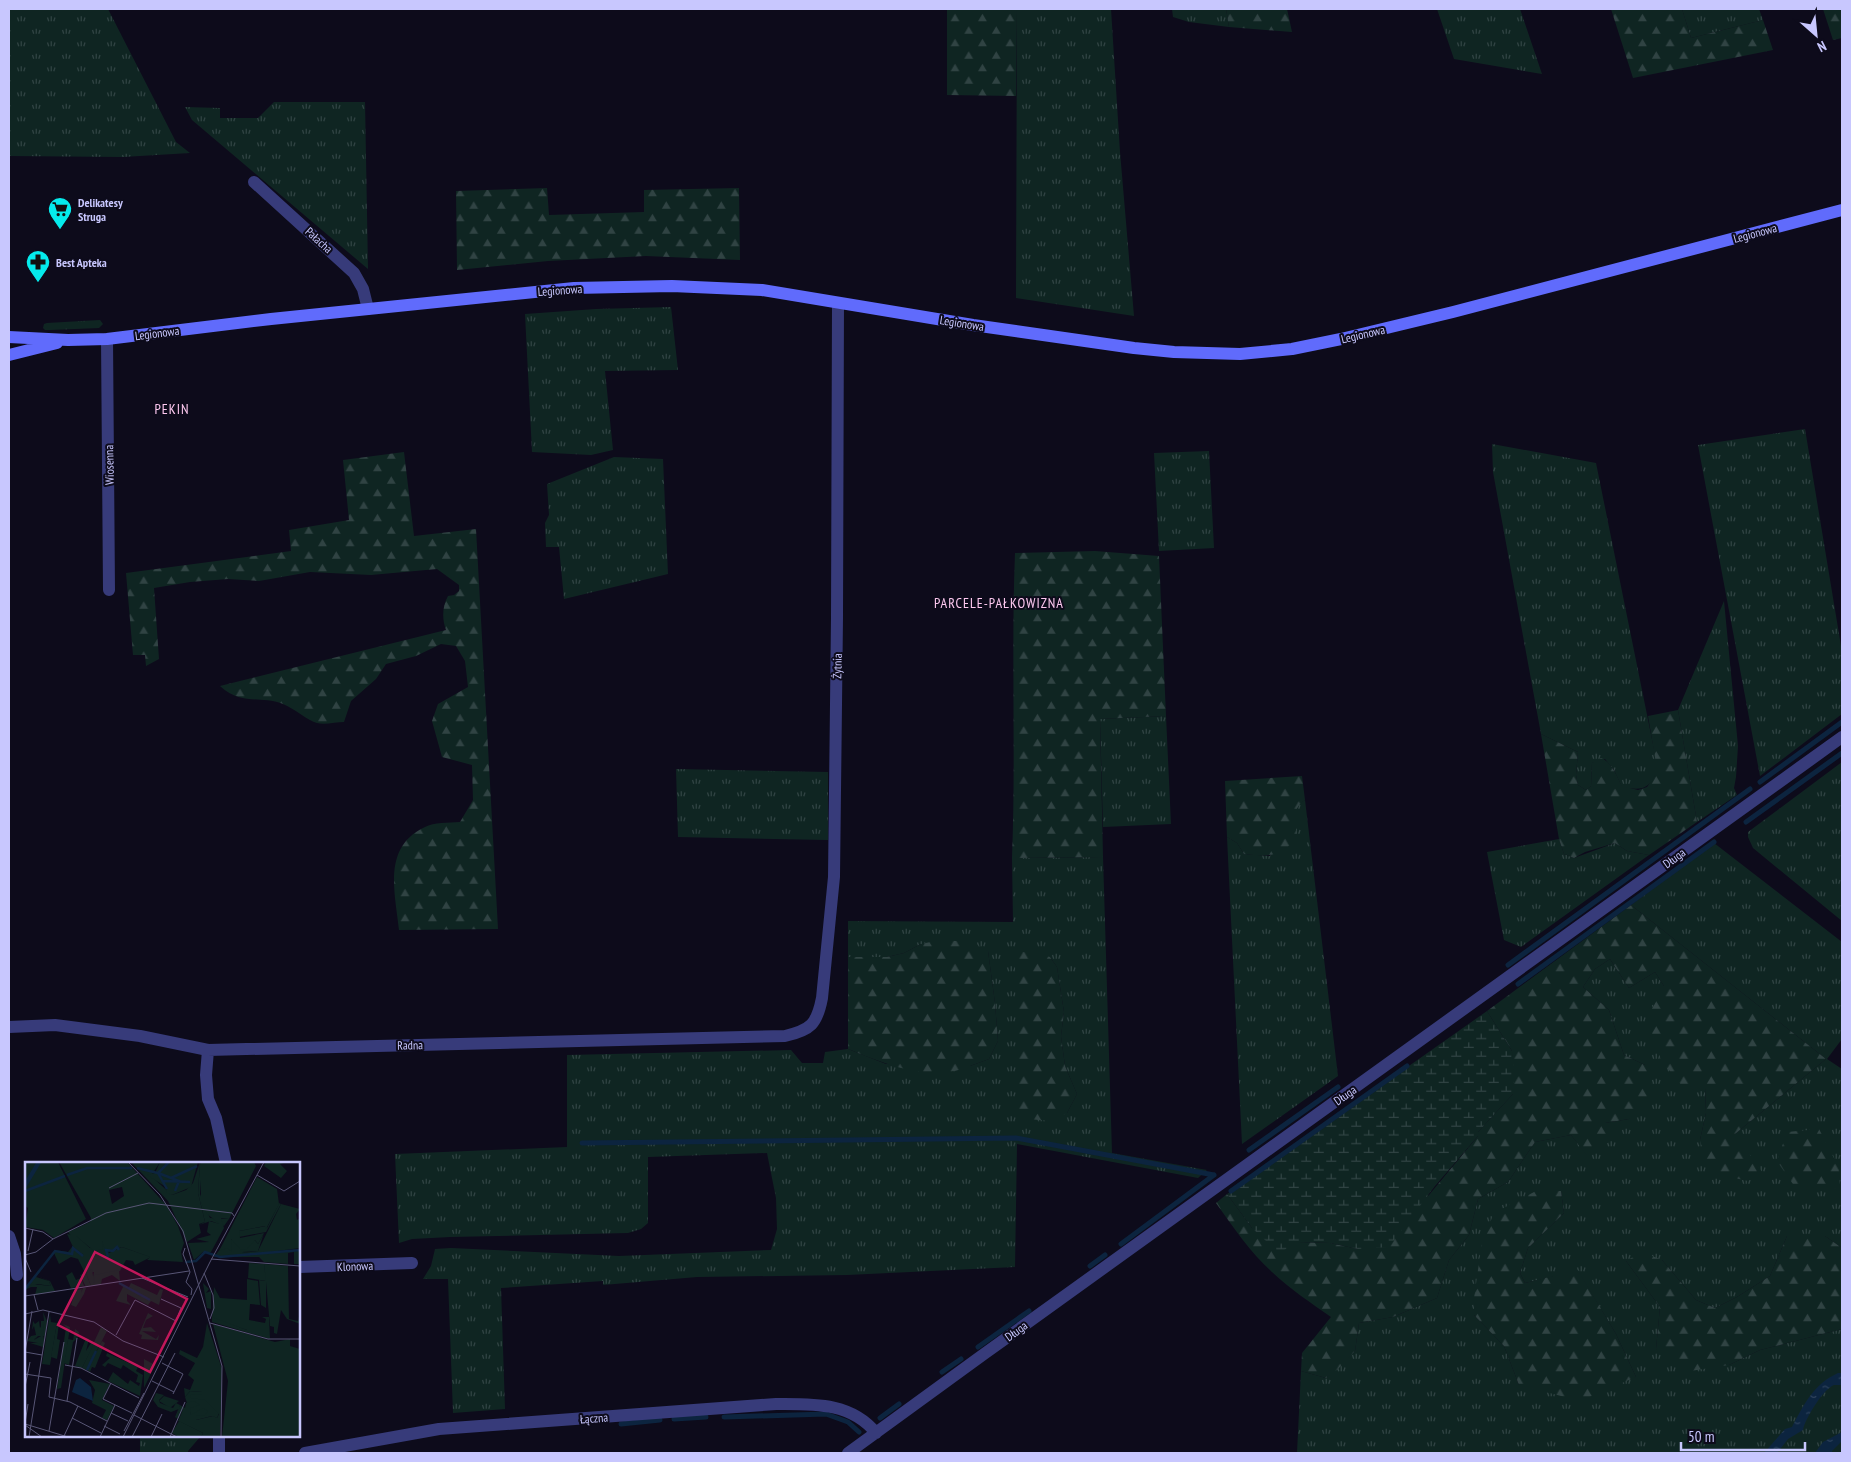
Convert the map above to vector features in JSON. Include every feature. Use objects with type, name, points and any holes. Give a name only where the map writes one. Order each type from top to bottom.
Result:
[{"type":"main road","name":"Legionowa","points":[[9,337],[68,340],[107,339],[574,288],[672,286],[762,290],[1134,348],[1174,352],[1240,354],[1292,350],[1453,312],[1842,210]]},
{"type":"main road","name":"Legionowa","points":[[9,356],[68,340]]},
{"type":"street","name":"Pałacha","points":[[254,182],[354,273],[363,289],[368,309]]},
{"type":"street","name":"Żytnia","points":[[812,1026],[819,1013],[822,998],[834,878],[838,303]]},
{"type":"street","name":"Wiosenna","points":[[107,339],[109,590]]},
{"type":"street","name":"Długa","points":[[848,1453],[1842,737]]},
{"type":"street","name":"Radna","points":[[9,1027],[55,1025],[140,1036],[208,1050],[786,1036],[803,1032],[812,1026]]},
{"type":"street","points":[[208,1050],[206,1075],[208,1099],[216,1118],[226,1162]]},
{"type":"street","points":[[9,1236],[16,1254],[17,1275]]},
{"type":"street","name":"Klonowa","points":[[300,1267],[412,1263]]},
{"type":"street","name":"Łączna","points":[[306,1453],[439,1429],[776,1404],[834,1406],[858,1416],[876,1433]]},
{"type":"street","points":[[219,1437],[219,1453]]},
{"type":"green space","points":[[9,9],[108,9],[176,142],[190,153],[123,157],[9,156]]},
{"type":"green space","points":[[947,9],[1017,9],[1016,96],[947,95]]},
{"type":"green space","points":[[1017,9],[1111,9],[1120,152],[1134,316],[1016,298]]},
{"type":"green space","points":[[1172,9],[1226,9],[1229,27],[1189,22],[1173,17]]},
{"type":"green space","points":[[1226,9],[1287,9],[1292,32],[1229,27]]},
{"type":"green space","points":[[1437,9],[1520,9],[1542,74],[1454,59]]},
{"type":"green space","points":[[1611,9],[1682,9],[1691,38],[1763,20],[1773,50],[1633,78]]},
{"type":"green space","points":[[1682,9],[1759,9],[1763,20],[1691,38]]},
{"type":"green space","points":[[1823,9],[1842,9],[1842,38],[1833,40]]},
{"type":"green space","points":[[274,102],[365,102],[368,269],[192,120],[185,107],[220,108],[220,118],[258,118]]},
{"type":"green space","points":[[547,188],[549,215],[644,212],[644,190],[739,188],[740,260],[646,256],[548,261],[457,270],[456,191]]},
{"type":"green space","points":[[671,307],[678,370],[605,371],[613,450],[591,455],[532,452],[525,314],[596,309]]},
{"type":"green space","points":[[100,320],[103,324],[99,328],[45,330],[43,328],[44,324],[47,323]]},
{"type":"green space","points":[[1805,429],[1842,652],[1842,714],[1760,776],[1698,445]]},
{"type":"green space","points":[[1492,444],[1596,463],[1658,769],[1652,781],[1645,787],[1635,789],[1622,787],[1614,770],[1605,759],[1592,763],[1591,786],[1586,790],[1578,785],[1576,775],[1578,752],[1541,734],[1493,472]]},
{"type":"green space","points":[[1209,451],[1214,548],[1159,551],[1154,453]]},
{"type":"green space","points":[[404,452],[414,536],[476,529],[498,929],[399,930],[394,872],[402,846],[411,836],[429,825],[460,822],[473,800],[472,765],[442,757],[432,721],[438,704],[468,687],[465,661],[456,646],[441,644],[416,656],[386,664],[376,679],[351,701],[344,722],[317,723],[283,704],[236,696],[220,686],[446,630],[443,617],[445,604],[448,596],[454,595],[459,591],[459,585],[437,569],[371,575],[310,572],[259,581],[228,579],[190,582],[154,588],[159,659],[146,666],[145,655],[133,655],[126,573],[291,551],[289,530],[349,520],[343,460]]},
{"type":"green space","points":[[614,457],[663,459],[668,574],[564,599],[559,547],[546,547],[545,523],[549,515],[547,484]]},
{"type":"green space","points":[[1095,551],[1159,556],[1166,716],[1100,719],[1103,857],[1012,858],[1015,553]]},
{"type":"green space","points":[[1724,601],[1738,746],[1734,788],[1737,795],[1697,822],[1678,710]]},
{"type":"green space","points":[[1678,710],[1697,822],[1649,855],[1627,851],[1615,843],[1585,852],[1574,858],[1564,854],[1559,839],[1541,734],[1578,752],[1576,775],[1578,785],[1586,790],[1591,786],[1592,763],[1601,758],[1611,766],[1622,786],[1638,790],[1647,787],[1657,769],[1648,716]]},
{"type":"green space","points":[[1166,716],[1171,824],[1103,827],[1100,719]]},
{"type":"green space","points":[[1842,762],[1842,921],[1753,848],[1748,832]]},
{"type":"green space","points":[[676,769],[828,772],[828,840],[678,837]]},
{"type":"green space","points":[[1302,776],[1305,800],[1297,808],[1296,812],[1297,838],[1285,849],[1273,854],[1244,854],[1237,843],[1227,837],[1225,781]]},
{"type":"green space","points":[[1305,800],[1338,1076],[1242,1144],[1227,837],[1237,843],[1244,854],[1270,856],[1297,805]]},
{"type":"green space","points":[[1559,839],[1564,854],[1574,858],[1615,843],[1627,851],[1649,855],[1521,947],[1504,940],[1487,852]]},
{"type":"green space","points":[[1714,843],[1842,942],[1842,1039],[1827,1059],[1842,1069],[1842,1248],[1825,1236],[1787,1236],[1770,1276],[1737,1297],[1715,1308],[1696,1300],[1662,1260],[1626,1261],[1660,1307],[1656,1349],[1729,1365],[1760,1350],[1842,1329],[1842,1453],[1297,1453],[1301,1371],[1326,1378],[1355,1351],[1359,1323],[1393,1317],[1437,1298],[1449,1260],[1469,1235],[1478,1199],[1508,1182],[1535,1142],[1571,1135],[1588,1156],[1605,1123],[1629,1119],[1645,1065],[1624,1055],[1609,1010],[1583,987],[1595,969],[1610,959],[1629,988],[1655,972],[1664,986],[1705,1087],[1706,1113],[1700,1140],[1735,1134],[1826,1059],[1631,905]],"holes":[[[1561,1191],[1564,1213],[1528,1248],[1520,1273],[1525,1283],[1578,1271],[1616,1334],[1636,1377],[1519,1385],[1504,1346],[1474,1315]]]},
{"type":"green space","points":[[1103,857],[1112,1153],[1207,1170],[1198,1178],[1017,1144],[1015,1267],[847,1275],[697,1277],[603,1285],[603,1281],[501,1288],[505,1409],[453,1413],[448,1279],[423,1279],[431,1266],[435,1249],[451,1248],[619,1256],[771,1250],[777,1229],[776,1198],[767,1153],[648,1157],[648,1223],[641,1229],[628,1233],[450,1237],[412,1239],[399,1243],[395,1154],[567,1147],[567,1055],[791,1050],[802,1063],[823,1063],[825,1052],[848,1049],[886,1064],[970,1066],[989,1059],[998,1041],[988,951],[921,944],[904,953],[887,957],[848,957],[848,921],[1013,922],[1012,858]],"holes":[[[1050,957],[1057,967],[1064,1012],[1061,1036],[1065,1066],[1077,1094],[1067,1113]]]},
{"type":"green space","points":[[1631,905],[1826,1059],[1735,1134],[1762,1172],[1748,1181],[1708,1172],[1700,1140],[1706,1113],[1705,1087],[1682,1086],[1661,1060],[1647,1018],[1664,986],[1655,972],[1629,988],[1610,959],[1595,969],[1583,987],[1609,1010],[1624,1055],[1645,1065],[1654,1088],[1650,1103],[1629,1119],[1605,1123],[1609,1142],[1588,1157],[1571,1135],[1535,1142],[1508,1182],[1478,1199],[1469,1235],[1449,1260],[1437,1298],[1393,1317],[1359,1323],[1355,1351],[1338,1369],[1326,1378],[1301,1371],[1302,1353],[1331,1317],[1293,1290],[1264,1264],[1242,1239],[1216,1203],[1227,1194],[1252,1228],[1298,1242],[1330,1243],[1358,1249],[1429,1195],[1478,1136],[1478,1132],[1513,1094],[1512,1051],[1487,1011]]},
{"type":"green space","points":[[940,940],[972,942],[988,951],[998,1041],[989,1059],[950,1072],[932,1073],[895,1066],[848,1049],[848,957],[887,957],[904,953],[921,944]]},
{"type":"green space","points":[[1015,952],[1030,952],[1050,957],[1057,967],[1064,1012],[1061,1036],[1065,1066],[1077,1094],[1067,1113],[1051,1121],[1017,1118]]},
{"type":"green space","points":[[1487,1011],[1512,1051],[1514,1071],[1513,1094],[1478,1132],[1478,1136],[1435,1186],[1389,1247],[1358,1249],[1330,1243],[1298,1242],[1279,1253],[1252,1228],[1227,1194]]},
{"type":"green space","points":[[1819,1129],[1839,1168],[1840,1189],[1795,1187],[1777,1161],[1787,1132]]},
{"type":"green space","points":[[1536,1191],[1561,1191],[1564,1213],[1528,1248],[1520,1273],[1525,1283],[1578,1270],[1616,1334],[1636,1377],[1580,1401],[1519,1385],[1504,1346],[1474,1315],[1474,1298],[1482,1242],[1494,1213]]},
{"type":"green space","points":[[1787,1236],[1825,1236],[1842,1248],[1842,1329],[1760,1350],[1729,1365],[1684,1372],[1656,1349],[1660,1307],[1626,1261],[1642,1252],[1662,1260],[1696,1300],[1715,1308],[1737,1297],[1770,1276]]},
{"type":"green space","points":[[140,1437],[200,1437],[188,1453],[140,1453]]},
{"type":"water","points":[[1838,1373],[1842,1373],[1842,1385],[1834,1385],[1825,1392],[1811,1412],[1803,1430],[1788,1439],[1777,1453],[1764,1453],[1785,1429],[1792,1427],[1816,1389]]},
{"type":"water","points":[[1842,1432],[1842,1441],[1832,1453],[1815,1453],[1823,1442]]},
{"type":"waterway","points":[[1760,782],[1842,722]]},
{"type":"waterway","points":[[1746,822],[1842,753]]},
{"type":"waterway","points":[[1508,965],[1750,789]]},
{"type":"waterway","points":[[1518,984],[1714,842]]},
{"type":"waterway","points":[[1231,1191],[1407,1066]]},
{"type":"waterway","points":[[1249,1150],[1338,1087]]},
{"type":"waterway","points":[[582,1143],[1016,1138],[1214,1175]]},
{"type":"waterway","points":[[1121,1244],[1214,1175]]},
{"type":"waterway","points":[[1090,1266],[1105,1255]]},
{"type":"waterway","points":[[978,1347],[1029,1311]]},
{"type":"waterway","points":[[942,1372],[961,1359]]},
{"type":"waterway","points":[[880,1418],[899,1404]]},
{"type":"waterway","points":[[724,1417],[826,1414],[848,1422],[859,1432]]},
{"type":"waterway","points":[[674,1419],[706,1417]]},
{"type":"waterway","points":[[621,1424],[660,1420]]},
{"type":"place","name":"Delikatesy Struga","points":[[60,230]]},
{"type":"place","name":"Best Apteka","points":[[38,283]]},
{"type":"district","name":"PEKIN","points":[[172,409]]},
{"type":"district","name":"PARCELE-PAŁKOWIZNA","points":[[999,603]]}]
